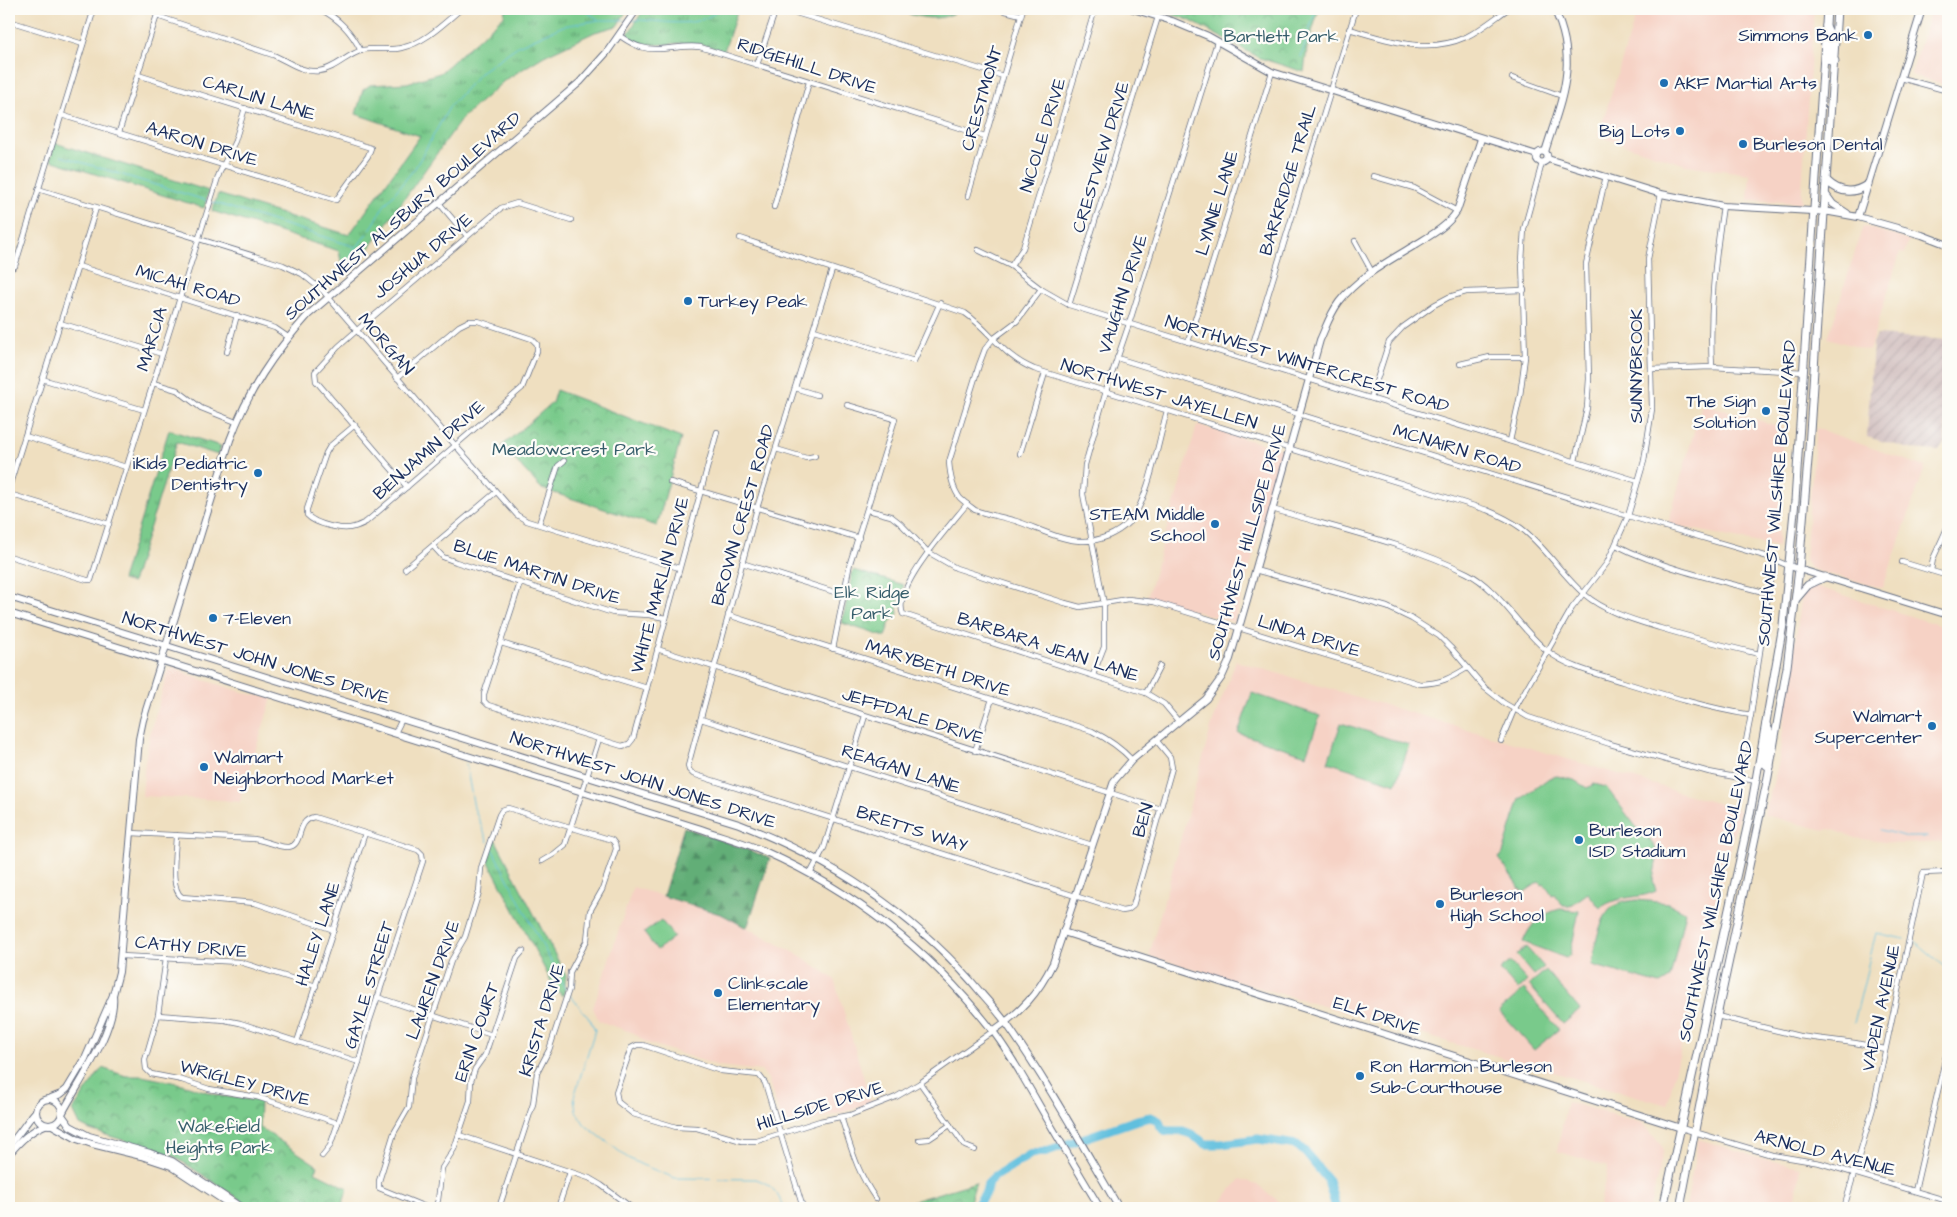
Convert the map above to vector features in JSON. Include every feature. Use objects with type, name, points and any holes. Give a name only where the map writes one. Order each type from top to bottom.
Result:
[{"type":"main road","name":"SOUTHWEST ALSBURY BOULEVARD","points":[[9,1145],[17,1137],[42,1100],[64,1092],[73,1082],[113,995],[122,956],[139,739],[143,720],[236,422],[258,378],[288,338],[308,316],[580,82],[620,36],[637,9]]},
{"type":"main road","points":[[1133,9],[1208,36],[1272,72],[1537,156],[1538,160],[1542,163],[1546,162],[1546,155],[1567,76],[1568,51],[1560,21],[1554,9]]},
{"type":"main road","name":"SOUTHWEST WILSHIRE BOULEVARD","points":[[1663,1208],[1756,781],[1783,626],[1804,372],[1827,9]]},
{"type":"main road","name":"SOUTHWEST WILSHIRE BOULEVARD","points":[[1680,1208],[1717,1016],[1770,767],[1787,666],[1799,569],[1809,448],[1838,9]]},
{"type":"main road","points":[[1855,216],[1868,184],[1922,9]]},
{"type":"main road","points":[[1826,26],[1830,34],[1829,59],[1830,62],[1834,61]]},
{"type":"main road","name":"SOUTHWEST HILLSIDE DRIVE","points":[[993,1031],[1027,1005],[1043,984],[1053,963],[1114,781],[1132,760],[1206,699],[1222,677],[1230,659],[1320,340],[1331,315],[1348,292],[1372,272],[1451,221],[1457,211],[1481,139]]},
{"type":"main road","points":[[1537,156],[1540,152],[1661,194],[1723,206],[1813,211],[1855,216],[1922,235],[1948,245]]},
{"type":"main road","points":[[1826,180],[1833,188],[1844,191],[1854,191],[1868,184]]},
{"type":"main road","points":[[1825,193],[1833,204],[1855,216]]},
{"type":"main road","points":[[1789,566],[1948,616]]},
{"type":"main road","points":[[1795,601],[1808,585],[1826,577]]},
{"type":"main road","name":"NORTHWEST JOHN JONES DRIVE","points":[[9,597],[739,824],[819,860],[861,884],[909,920],[957,965],[1006,1022],[1119,1208]]},
{"type":"main road","name":"NORTHWEST JOHN JONES DRIVE","points":[[9,613],[734,840],[763,851],[810,874],[852,899],[896,932],[931,962],[958,990],[993,1031],[1026,1082],[1100,1208]]},
{"type":"main road","points":[[1766,723],[1770,733],[1765,761],[1766,765],[1770,767]]},
{"type":"main road","points":[[1738,866],[1749,868]]},
{"type":"main road","name":"ELK DRIVE","points":[[1063,932],[1681,1128]]},
{"type":"main road","name":"SOUTHWEST ALSBURY BOULEVARD","points":[[9,1154],[28,1134],[60,1120],[110,1022],[114,1006],[113,995]]},
{"type":"main road","points":[[51,1098],[61,1104],[63,1114],[70,1126],[89,1136],[150,1153],[172,1162],[242,1208]]},
{"type":"main road","points":[[36,1111],[39,1121],[92,1144],[141,1156],[171,1166],[235,1208]]},
{"type":"street","points":[[10,270],[14,266],[94,9]]},
{"type":"street","points":[[119,132],[159,9]]},
{"type":"street","points":[[320,9],[344,25],[353,36],[361,51]]},
{"type":"street","points":[[157,16],[275,56],[304,70],[317,71],[330,69],[361,51],[376,48],[399,49],[427,38],[461,9]]},
{"type":"street","points":[[757,65],[776,9]]},
{"type":"street","points":[[783,9],[1003,76]]},
{"type":"street","points":[[998,9],[1021,15]]},
{"type":"street","name":"CRESTMONT","points":[[968,196],[1023,9]]},
{"type":"street","name":"NICOLE DRIVE","points":[[1011,266],[1023,248],[1095,9]]},
{"type":"street","name":"BARKRIDGE TRAIL","points":[[1248,360],[1356,9]]},
{"type":"street","points":[[1349,29],[1400,44],[1419,47],[1452,43],[1468,36],[1508,9]]},
{"type":"street","name":"CRESTVIEW DRIVE","points":[[1069,305],[1158,17]]},
{"type":"street","points":[[9,21],[83,44]]},
{"type":"street","name":"RIDGEHILL DRIVE","points":[[620,36],[640,47],[650,49],[700,47],[985,136]]},
{"type":"street","name":"VAUGHN DRIVE","points":[[1094,675],[1104,647],[1104,604],[1083,494],[1085,465],[1106,392],[1217,42]]},
{"type":"street","name":"LYNNE LANE","points":[[1188,342],[1272,72]]},
{"type":"street","name":"CARLIN LANE","points":[[138,75],[371,148],[368,156],[336,200]]},
{"type":"street","points":[[1512,78],[1562,96]]},
{"type":"street","points":[[1901,78],[1948,91]]},
{"type":"street","points":[[774,207],[809,82]]},
{"type":"street","name":"MARCIA","points":[[9,556],[91,580],[212,194],[235,141],[245,108]]},
{"type":"street","name":"AARON DRIVE","points":[[61,114],[336,200]]},
{"type":"street","points":[[1510,441],[1526,357],[1522,261],[1524,229],[1542,163]]},
{"type":"street","points":[[1373,176],[1414,188],[1457,211]]},
{"type":"street","points":[[1575,461],[1587,408],[1589,379],[1586,264],[1606,176]]},
{"type":"street","name":"MORGAN","points":[[38,189],[283,265],[302,274],[328,298],[517,515],[527,521],[679,568]]},
{"type":"street","name":"SUNNYBROOK","points":[[1501,741],[1514,710],[1572,608],[1608,564],[1628,516],[1638,482],[1652,409],[1648,259],[1661,194]]},
{"type":"street","points":[[439,203],[467,236]]},
{"type":"street","name":"JOSHUA DRIVE","points":[[354,425],[314,377],[315,372],[338,347],[501,208],[517,203],[571,220]]},
{"type":"street","points":[[1712,367],[1711,304],[1715,257],[1723,206]]},
{"type":"street","points":[[9,487],[96,208]]},
{"type":"street","name":"NORTHWEST JAYELLEN","points":[[740,238],[832,270],[965,312],[976,320],[1012,358],[1045,373],[1462,501],[1509,520],[1542,547],[1584,594],[1603,607],[1703,641],[1759,654]]},
{"type":"street","points":[[1355,241],[1372,272]]},
{"type":"street","name":"NORTHWEST WINTERCREST ROAD","points":[[978,250],[1011,266],[1041,289],[1069,305],[1638,482]]},
{"type":"street","name":"MICAH ROAD","points":[[78,266],[275,328],[288,338]]},
{"type":"street","name":"BROWN CREST ROAD","points":[[689,770],[688,766],[742,563],[832,270]]},
{"type":"street","points":[[1041,289],[1017,322],[993,339],[979,365],[949,462],[950,475],[961,500],[975,510],[1016,521],[1059,536],[1080,541],[1102,538],[1120,530],[1138,511],[1144,498],[1166,411]]},
{"type":"street","points":[[1371,398],[1389,342],[1402,327],[1434,306],[1466,292],[1524,290]]},
{"type":"street","points":[[814,330],[914,361],[940,303]]},
{"type":"street","points":[[227,352],[237,315]]},
{"type":"street","name":"BENJAMIN DRIVE","points":[[354,425],[330,446],[326,453],[308,509],[308,515],[311,519],[342,529],[366,522],[522,388],[537,351],[537,344],[532,339],[478,321],[469,321],[459,326],[397,378]]},
{"type":"street","points":[[60,323],[162,354]]},
{"type":"street","points":[[1460,364],[1490,357],[1526,357]]},
{"type":"street","name":"MCNAIRN ROAD","points":[[1117,358],[1756,554],[1789,566]]},
{"type":"street","points":[[1651,369],[1712,367],[1804,372]]},
{"type":"street","points":[[1020,454],[1045,373]]},
{"type":"street","points":[[42,379],[144,410]]},
{"type":"street","points":[[152,383],[177,390],[202,408],[236,422]]},
{"type":"street","points":[[795,388],[817,395]]},
{"type":"street","points":[[833,649],[850,563],[895,420],[847,405]]},
{"type":"street","points":[[354,425],[407,486]]},
{"type":"street","name":"WHITE MARLIN DRIVE","points":[[599,739],[622,746],[629,744],[633,738],[717,432]]},
{"type":"street","points":[[25,436],[126,467]]},
{"type":"street","points":[[776,449],[806,458],[815,456]]},
{"type":"street","points":[[539,524],[558,466],[564,461]]},
{"type":"street","points":[[670,482],[859,538]]},
{"type":"street","points":[[405,570],[496,492]]},
{"type":"street","points":[[9,494],[109,524]]},
{"type":"street","points":[[928,552],[967,504]]},
{"type":"street","points":[[1272,509],[1382,541],[1469,574],[1486,587],[1525,631],[1547,651],[1573,666],[1715,709],[1751,715]]},
{"type":"street","name":"LINDA DRIVE","points":[[868,510],[891,516],[928,552],[956,568],[1065,604],[1080,607],[1128,599],[1144,600],[1420,684],[1437,683],[1449,679],[1467,668]]},
{"type":"street","points":[[1931,571],[1933,559],[1948,526]]},
{"type":"street","points":[[1616,545],[1634,554],[1687,571],[1768,593]]},
{"type":"street","name":"BLUE MARTIN DRIVE","points":[[433,546],[444,557],[456,562],[613,613],[666,618]]},
{"type":"street","name":"BARBARA JEAN LANE","points":[[928,552],[910,578],[901,606],[905,615],[1146,693],[1164,704],[1179,722]]},
{"type":"street","points":[[1739,777],[1751,715],[1773,560]]},
{"type":"street","points":[[1902,562],[1948,576]]},
{"type":"street","points":[[742,563],[844,595]]},
{"type":"street","points":[[1255,570],[1396,611],[1412,619],[1439,636],[1452,648],[1485,688],[1514,710],[1528,717],[1610,744],[1709,772],[1756,781]]},
{"type":"street","points":[[520,584],[484,694],[484,701],[488,705],[599,739],[565,845],[542,861]]},
{"type":"street","name":"MARYBETH DRIVE","points":[[728,615],[1092,731],[1121,748],[1132,760]]},
{"type":"street","points":[[500,643],[646,688]]},
{"type":"street","name":"JEFFDALE DRIVE","points":[[657,650],[1161,809]]},
{"type":"street","points":[[1146,693],[1160,666]]},
{"type":"street","points":[[975,751],[992,699]]},
{"type":"street","points":[[810,874],[819,860],[834,818],[865,716]]},
{"type":"street","points":[[396,733],[402,719]]},
{"type":"street","name":"REAGAN LANE","points":[[701,720],[1092,845]]},
{"type":"street","name":"BEN","points":[[1128,910],[1134,906],[1172,768],[1172,762],[1156,740]]},
{"type":"street","name":"BRETTS WAY","points":[[689,770],[693,774],[1122,911],[1128,910]]},
{"type":"street","name":"LAUREN DRIVE","points":[[428,1208],[379,1188],[381,1175],[394,1133],[408,1107],[412,1078],[451,961],[465,937],[479,892],[481,868],[499,814],[502,810],[508,808],[572,828]]},
{"type":"street","points":[[132,833],[254,839],[291,847],[296,844],[304,823],[308,818],[314,817],[365,833]]},
{"type":"street","name":"KRISTA DRIVE","points":[[499,1208],[535,1095],[537,1073],[549,1050],[569,989],[570,972],[587,940],[590,911],[606,878],[616,849],[612,840],[572,828]]},
{"type":"street","name":"GAYLE STREET","points":[[322,1156],[330,1146],[359,1062],[377,997],[423,861],[422,854],[418,850],[365,833]]},
{"type":"street","name":"HALEY LANE","points":[[297,1042],[365,833]]},
{"type":"street","points":[[176,835],[174,886],[177,894],[182,897],[254,903],[334,930]]},
{"type":"street","name":"VADEN AVENUE","points":[[1844,1208],[1873,1108],[1923,873],[1948,872]]},
{"type":"street","name":"ERIN COURT","points":[[434,1208],[438,1200],[442,1168],[454,1149],[470,1101],[471,1081],[475,1069],[485,1055],[517,958],[522,951]]},
{"type":"street","name":"CATHY DRIVE","points":[[122,956],[240,962],[316,986]]},
{"type":"street","points":[[166,958],[158,1015],[225,1020],[240,1023],[359,1062]]},
{"type":"street","points":[[377,997],[492,1035]]},
{"type":"street","name":"WRIGLEY DRIVE","points":[[158,1015],[146,1060],[146,1069],[151,1074],[182,1080],[225,1093],[257,1097],[338,1123]]},
{"type":"street","points":[[1717,1016],[1799,1036],[1885,1049]]},
{"type":"street","name":"HILLSIDE DRIVE","points":[[781,1133],[762,1076],[722,1072],[643,1044],[631,1048],[616,1092],[616,1098],[618,1102],[633,1114],[676,1127],[697,1128],[742,1141],[757,1141],[820,1121],[841,1117],[896,1097],[920,1083],[993,1031]]},
{"type":"street","points":[[1915,1191],[1948,1048]]},
{"type":"street","points":[[920,1083],[965,1146],[975,1150]]},
{"type":"street","points":[[841,1117],[856,1166],[876,1200]]},
{"type":"street","points":[[919,1140],[929,1139],[950,1125]]},
{"type":"street","name":"ARNOLD AVENUE","points":[[1681,1128],[1772,1155],[1820,1163],[1948,1201]]},
{"type":"street","points":[[781,1133],[803,1208]]},
{"type":"street","points":[[459,1135],[596,1181],[632,1208]]},
{"type":"street","points":[[558,1208],[570,1172]]},
{"type":"shaded area","points":[[1638,9],[1814,9],[1801,203],[1748,200],[1750,174],[1686,165],[1598,136]]},
{"type":"shaded area","points":[[1931,9],[1948,9],[1948,86],[1911,75]]},
{"type":"shaded area","points":[[1863,226],[1909,240],[1904,254],[1900,253],[1869,351],[1828,338]]},
{"type":"shaded area","points":[[1877,335],[1948,340],[1945,442],[1939,451],[1910,449],[1867,437],[1873,343]]},
{"type":"shaded area","points":[[1702,403],[1784,428],[1778,547],[1668,524]]},
{"type":"shaded area","name":"STEAM Middle School","points":[[1197,425],[1284,450],[1234,622],[1147,598]]},
{"type":"shaded area","points":[[1816,428],[1925,467],[1883,588],[1821,572],[1809,567],[1805,559]]},
{"type":"shaded area","points":[[1811,587],[1818,587],[1948,628],[1948,842],[1899,844],[1855,838],[1831,829],[1824,830],[1764,815],[1778,765],[1802,594]]},
{"type":"shaded area","name":"Burleson High School","points":[[1236,661],[1740,810],[1667,1105],[1149,956],[1212,724]]},
{"type":"shaded area","points":[[175,668],[197,678],[249,694],[272,698],[240,802],[142,796],[150,733],[168,671]]},
{"type":"shaded area","name":"Clinkscale Elementary","points":[[633,887],[723,915],[801,956],[834,979],[871,1102],[838,1114],[784,1128],[768,1079],[762,1071],[719,1066],[645,1042],[634,1033],[599,1021],[593,1008]]},
{"type":"shaded area","points":[[1567,1102],[1643,1123],[1664,1149],[1650,1208],[1599,1208],[1608,1167],[1557,1151]]},
{"type":"shaded area","points":[[1698,1139],[1768,1160],[1800,1167],[1795,1208],[1686,1208]]},
{"type":"shaded area","points":[[1240,1179],[1257,1184],[1287,1208],[1216,1208]]},
{"type":"green space","points":[[505,9],[628,9],[617,26],[595,32],[544,56],[505,80],[463,117],[366,252],[349,270],[342,267],[339,251],[212,211],[218,194],[349,235],[420,136],[356,114],[363,90],[370,85],[407,83],[440,73],[504,16]]},
{"type":"green space","points":[[644,9],[738,9],[724,51],[694,43],[652,45],[637,42],[630,38],[628,34]]},
{"type":"green space","points":[[892,9],[961,9],[944,17],[927,18]]},
{"type":"green space","name":"Bartlett Park","points":[[1156,9],[1319,9],[1307,48],[1304,72],[1260,58],[1189,20]]},
{"type":"green space","points":[[55,143],[209,191],[204,208],[50,160]]},
{"type":"green space","name":"Meadowcrest Park","points":[[556,390],[681,438],[657,526],[542,489],[502,446],[552,403]]},
{"type":"green space","points":[[169,430],[221,446],[218,455],[177,442],[132,583],[122,580]]},
{"type":"green space","name":"Elk Ridge Park","points":[[853,570],[904,585],[897,606],[898,614],[890,622],[885,637],[842,623]]},
{"type":"green space","points":[[1252,693],[1320,716],[1306,755],[1238,733]]},
{"type":"green space","points":[[1341,723],[1409,745],[1396,784],[1328,762]]},
{"type":"green space","name":"Burleson ISD Stadium","points":[[1557,776],[1574,780],[1587,788],[1594,784],[1606,787],[1640,832],[1643,830],[1658,852],[1653,880],[1656,891],[1621,899],[1600,908],[1588,893],[1570,906],[1563,906],[1544,884],[1542,885],[1539,882],[1523,893],[1499,858],[1503,853],[1520,798],[1549,778]]},
{"type":"green space","points":[[684,827],[770,858],[748,925],[745,927],[723,915],[663,896]]},
{"type":"green space","points":[[495,839],[566,976],[564,994],[562,996],[553,985],[488,860]]},
{"type":"green space","points":[[1637,900],[1668,903],[1685,912],[1670,978],[1660,984],[1592,965],[1599,931],[1606,914],[1620,903]]},
{"type":"green space","points":[[1560,909],[1579,911],[1570,955],[1566,958],[1523,942],[1529,930],[1537,921],[1547,914]]},
{"type":"green space","points":[[661,920],[674,937],[657,950],[644,933]]},
{"type":"green space","points":[[1526,947],[1544,967],[1534,975],[1517,955]]},
{"type":"green space","points":[[1510,962],[1527,981],[1518,990],[1500,970]]},
{"type":"green space","points":[[1546,970],[1580,1010],[1563,1024],[1529,985]]},
{"type":"green space","points":[[1524,989],[1559,1029],[1534,1050],[1499,1011]]},
{"type":"green space","name":"Wakefield Heights Park","points":[[102,1068],[126,1076],[142,1076],[182,1084],[220,1096],[260,1101],[259,1127],[318,1166],[315,1172],[348,1188],[342,1206],[346,1208],[251,1208],[172,1155],[90,1130],[80,1125],[73,1110]]},
{"type":"green space","points":[[976,1182],[968,1208],[890,1208]]},
{"type":"waterway","points":[[582,9],[598,19]]},
{"type":"waterway","points":[[632,20],[689,22],[710,16],[719,9]]},
{"type":"waterway","points":[[1301,57],[1316,9]]},
{"type":"waterway","points":[[348,268],[352,254],[374,224],[383,207],[415,168],[450,106],[482,71],[518,46],[563,26],[599,20],[625,20]]},
{"type":"waterway","points":[[61,156],[208,201]]},
{"type":"waterway","points":[[212,202],[356,247]]},
{"type":"waterway","points":[[466,764],[474,808],[488,842]]},
{"type":"waterway","points":[[1880,830],[1908,837],[1927,837]]},
{"type":"waterway","points":[[490,845],[566,990]]},
{"type":"waterway","points":[[1854,1023],[1876,933],[1904,939]]},
{"type":"waterway","points":[[1915,941],[1948,969]]},
{"type":"waterway","points":[[570,995],[591,1021],[595,1030],[574,1097],[576,1111],[585,1125],[628,1158],[675,1178],[756,1179],[761,1181],[774,1190],[783,1208]]},
{"type":"waterway","points":[[975,1208],[986,1192],[988,1183],[995,1176],[1031,1154],[1047,1151],[1151,1117],[1159,1121],[1161,1127],[1166,1131],[1183,1131],[1206,1144],[1258,1139],[1297,1145],[1328,1180],[1336,1208]]},
{"type":"place","name":"Simmons Bank","points":[[1868,35]]},
{"type":"place","name":"AKF Martial Arts","points":[[1664,83]]},
{"type":"place","name":"Big Lots","points":[[1680,131]]},
{"type":"place","name":"Burleson Dental","points":[[1743,144]]},
{"type":"place","name":"Turkey Peak","points":[[688,301]]},
{"type":"place","name":"The Sign Solution","points":[[1766,411]]},
{"type":"place","name":"iKids Pediatric Dentistry","points":[[258,473]]},
{"type":"place","name":"STEAM Middle School","points":[[1215,524]]},
{"type":"place","name":"7-Eleven","points":[[213,618]]},
{"type":"place","name":"Walmart Supercenter","points":[[1932,726]]},
{"type":"place","name":"Walmart Neighborhood Market","points":[[204,767]]},
{"type":"place","name":"Burleson ISD Stadium","points":[[1579,840]]},
{"type":"place","name":"Burleson High School","points":[[1440,904]]},
{"type":"place","name":"Clinkscale Elementary","points":[[718,993]]},
{"type":"place","name":"Ron Harmon Burleson Sub-Courthouse","points":[[1360,1076]]}]
